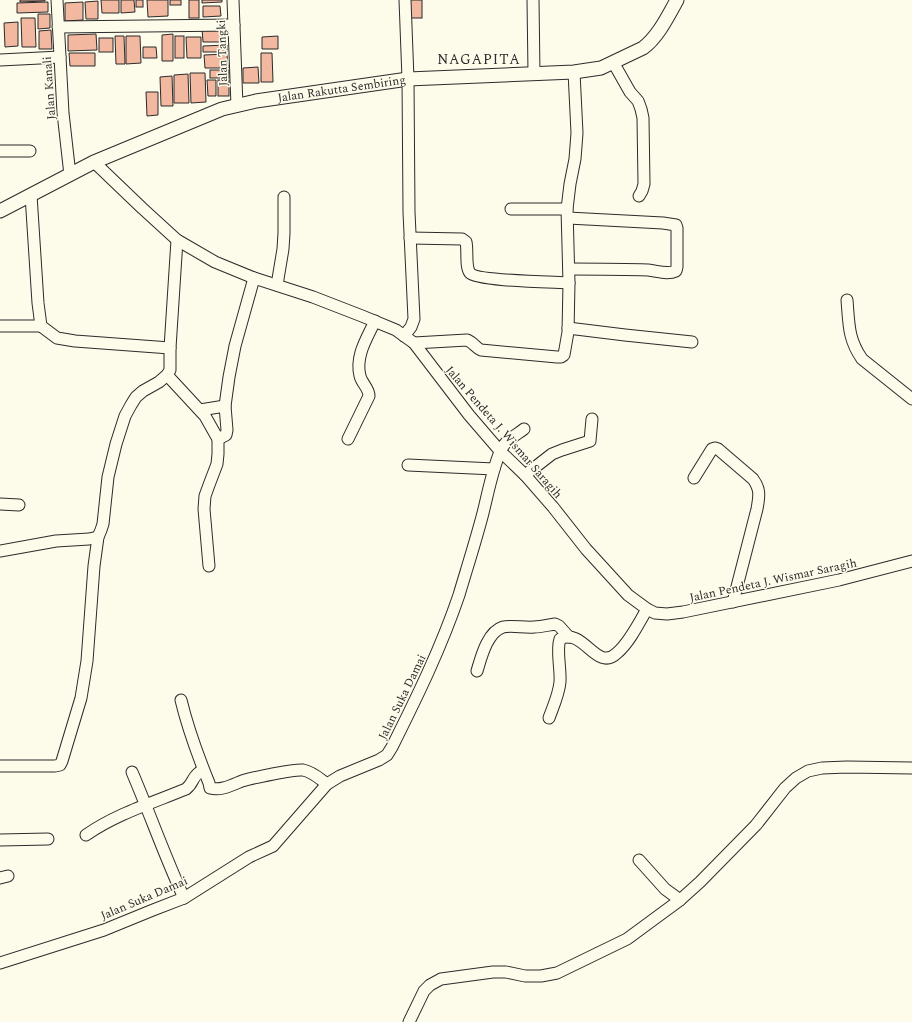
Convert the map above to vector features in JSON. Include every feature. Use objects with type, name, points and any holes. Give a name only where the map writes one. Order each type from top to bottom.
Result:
[{"type":"main road","name":"Jalan Rakutta Sembiring","points":[[0,211],[94,162],[222,109],[256,101],[408,79],[574,72],[601,68],[650,44],[678,0]]},
{"type":"street","name":"Jalan Kanali","points":[[57,0],[63,113],[70,175]]},
{"type":"street","name":"Jalan Tangki","points":[[233,0],[237,106]]},
{"type":"street","points":[[404,336],[411,327],[414,319],[408,204],[408,79],[405,0]]},
{"type":"street","points":[[533,0],[534,73]]},
{"type":"street","points":[[58,27],[234,25]]},
{"type":"street","points":[[0,60],[60,57]]},
{"type":"street","points":[[613,62],[630,92],[638,101],[642,109],[644,184],[639,196]]},
{"type":"street","points":[[414,343],[467,340],[472,342],[478,349],[481,350],[557,357],[564,355],[568,328],[568,214],[576,139],[574,72]]},
{"type":"street","points":[[0,151],[30,151]]},
{"type":"street","name":"Jalan Pendeta J. Wismar Saragih","points":[[94,162],[177,240],[215,262],[254,278],[313,297],[375,321],[396,330],[414,343],[469,415],[500,451],[524,475],[601,565],[628,595],[654,613],[667,614],[683,612],[733,602],[839,580],[912,561]]},
{"type":"street","points":[[31,195],[38,303],[41,326]]},
{"type":"street","points":[[277,286],[283,249],[284,197]]},
{"type":"street","points":[[511,209],[676,225],[676,271],[664,273],[649,270],[569,269]]},
{"type":"street","points":[[410,238],[462,239],[466,242],[468,268],[470,273],[474,275],[489,278],[569,283]]},
{"type":"street","points":[[0,766],[55,766],[60,765],[62,762],[81,698],[87,661],[94,566],[98,537],[103,524],[108,477],[116,444],[125,416],[136,397],[143,391],[160,382],[170,370],[177,240]]},
{"type":"street","points":[[218,439],[226,435],[225,406],[229,377],[235,346],[254,278]]},
{"type":"street","points":[[847,300],[850,334],[856,351],[862,359],[912,399]]},
{"type":"street","points":[[348,439],[369,396],[359,374],[360,361],[361,349],[375,321]]},
{"type":"street","points":[[0,326],[41,326],[57,338],[75,341],[170,348]]},
{"type":"street","points":[[568,328],[692,342]]},
{"type":"street","points":[[167,375],[200,410],[218,439],[218,464],[205,496],[204,509],[209,566]]},
{"type":"street","points":[[200,410],[225,406]]},
{"type":"street","points":[[524,475],[552,454],[590,441],[592,419]]},
{"type":"street","points":[[500,451],[510,439],[524,429]]},
{"type":"street","points":[[694,478],[712,449],[715,448],[753,479],[758,485],[759,494],[757,509],[733,602]]},
{"type":"street","name":"Jalan Suka Damai","points":[[0,963],[104,930],[184,898],[203,888],[249,857],[273,846],[327,784],[340,776],[379,760],[387,755],[431,668],[445,633],[459,594],[500,451]]},
{"type":"street","points":[[408,465],[494,469]]},
{"type":"street","points":[[0,504],[19,505]]},
{"type":"street","points":[[0,551],[56,541],[98,537]]},
{"type":"street","points":[[549,718],[559,690],[560,668],[558,644],[560,638],[576,638],[604,659],[610,658],[616,655],[624,646],[647,609]]},
{"type":"street","points":[[477,672],[486,645],[497,631],[503,628],[533,627],[556,624],[569,637]]},
{"type":"street","points":[[181,700],[189,730],[210,788],[223,788],[246,780],[289,771],[303,770],[314,774],[327,784]]},
{"type":"street","points":[[409,1022],[424,991],[430,985],[441,979],[493,972],[506,972],[525,976],[541,976],[557,973],[627,939],[680,900],[700,882],[752,830],[784,788],[796,778],[808,772],[822,768],[912,768]]},
{"type":"street","points":[[86,835],[108,822],[186,789],[192,783],[195,775],[203,770]]},
{"type":"street","points":[[132,772],[170,869],[184,898]]},
{"type":"street","points":[[0,840],[48,839]]},
{"type":"street","points":[[640,860],[665,889],[680,900]]},
{"type":"building","points":[[20,0],[45,0],[45,1],[20,2]]},
{"type":"building","points":[[101,0],[119,0],[119,13],[102,13]]},
{"type":"building","points":[[121,0],[134,0],[135,12],[121,13]]},
{"type":"building","points":[[136,0],[143,0],[143,7],[136,7]]},
{"type":"building","points":[[147,0],[168,0],[168,16],[148,17]]},
{"type":"building","points":[[170,0],[181,0],[181,5],[170,5]]},
{"type":"building","points":[[189,0],[199,0],[199,18],[189,18]]},
{"type":"building","points":[[202,0],[222,0],[222,2],[202,3]]},
{"type":"building","points":[[407,0],[422,0],[422,18],[407,18]]},
{"type":"building","points":[[98,1],[98,19],[86,19],[85,2]]},
{"type":"building","points":[[48,2],[48,12],[17,13],[17,3]]},
{"type":"building","points":[[83,2],[83,20],[65,21],[65,3]]},
{"type":"building","points":[[203,6],[220,6],[221,16],[203,17]]},
{"type":"building","points":[[38,14],[50,14],[50,28],[38,29]]},
{"type":"building","points":[[21,18],[35,18],[36,47],[22,47]]},
{"type":"building","points":[[18,22],[18,46],[5,47],[4,23]]},
{"type":"building","points":[[225,27],[225,42],[203,42],[202,28]]},
{"type":"building","points":[[51,30],[52,49],[39,49],[39,31]]},
{"type":"building","points":[[96,34],[97,50],[68,51],[68,35]]},
{"type":"building","points":[[173,34],[173,61],[162,61],[162,35]]},
{"type":"building","points":[[115,36],[124,36],[125,64],[116,64]]},
{"type":"building","points":[[126,36],[140,36],[141,63],[126,64]]},
{"type":"building","points":[[175,36],[184,36],[184,58],[175,58]]},
{"type":"building","points":[[278,36],[278,49],[262,49],[262,37]]},
{"type":"building","points":[[186,37],[201,37],[201,58],[187,58]]},
{"type":"building","points":[[99,38],[113,38],[113,52],[99,52]]},
{"type":"building","points":[[227,45],[227,52],[203,52],[203,46]]},
{"type":"building","points":[[143,47],[156,47],[157,58],[143,58]]},
{"type":"building","points":[[69,53],[95,53],[95,66],[70,66]]},
{"type":"building","points":[[261,53],[272,53],[273,82],[261,82]]},
{"type":"building","points":[[227,54],[228,68],[205,68],[204,55]]},
{"type":"building","points":[[258,67],[259,83],[243,83],[243,68]]},
{"type":"building","points":[[210,70],[229,70],[229,78],[210,78]]},
{"type":"building","points":[[190,73],[205,73],[206,102],[191,103]]},
{"type":"building","points":[[188,74],[189,103],[174,103],[174,75]]},
{"type":"building","points":[[172,76],[173,106],[161,106],[160,77]]},
{"type":"building","points":[[207,80],[216,80],[216,96],[208,96]]},
{"type":"building","points":[[218,80],[229,80],[229,96],[218,96]]},
{"type":"building","points":[[146,92],[158,92],[158,115],[147,116]]},
{"type":"district","name":"NAGAPITA","points":[[479,59]]}]
